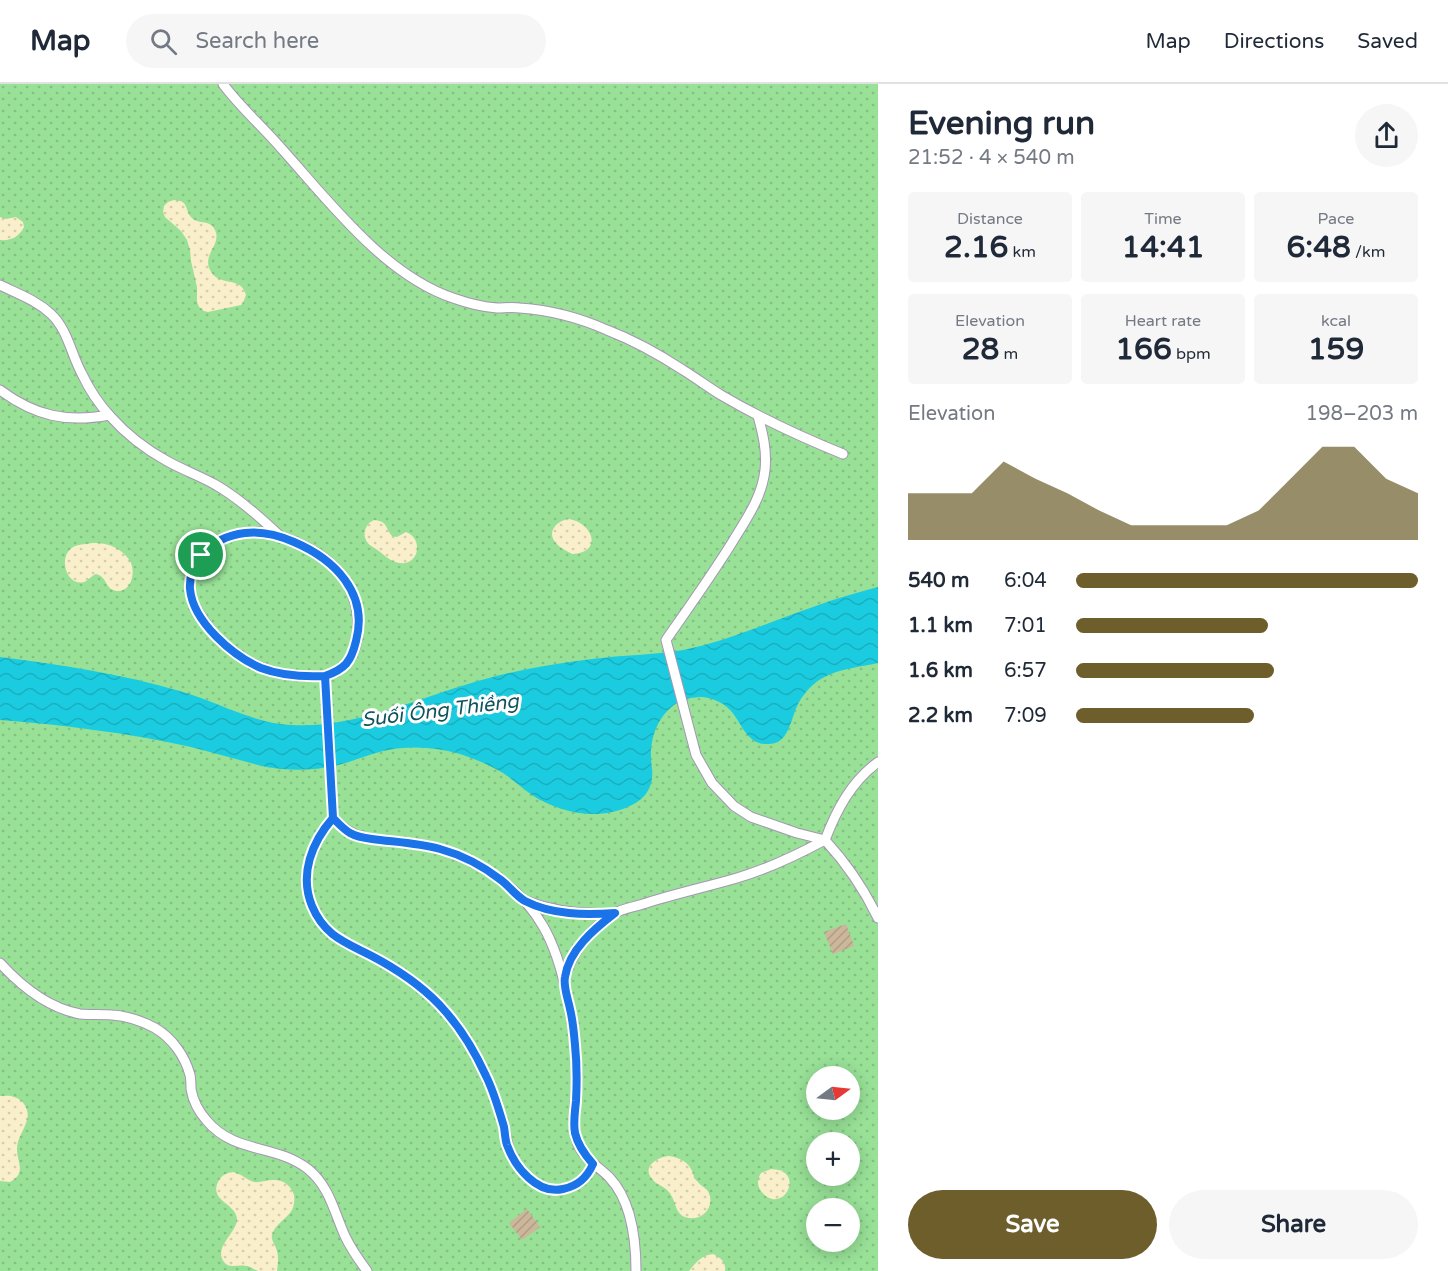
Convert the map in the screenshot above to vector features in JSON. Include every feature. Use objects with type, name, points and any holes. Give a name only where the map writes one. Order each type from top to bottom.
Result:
[{"type":"lane","points":[[223,84],[337,212],[366,241],[414,279],[433,290],[473,304],[494,308],[545,311],[609,330],[681,369],[758,416],[800,437],[843,454]]},
{"type":"lane","points":[[0,285],[27,297],[53,315],[69,342],[84,379],[109,415],[127,433],[147,449],[218,486],[241,501],[282,537]]},
{"type":"lane","points":[[0,390],[27,407],[47,414],[88,419],[109,415]]},
{"type":"lane","points":[[758,416],[763,434],[765,471],[756,504],[716,569],[666,640],[696,754],[711,783],[734,806],[751,816],[797,833],[825,840],[842,858],[878,918]]},
{"type":"lane","points":[[261,532],[282,537],[321,556],[333,566],[344,577],[357,606],[357,637],[349,661],[338,671],[325,676],[301,677],[281,674],[261,668],[243,658],[218,638],[192,601],[190,576],[194,565],[207,549],[228,537],[244,533],[261,532]]},
{"type":"lane","points":[[325,676],[333,818],[341,827],[361,837],[416,844],[463,857],[495,876],[523,900],[545,930],[557,954],[571,1012],[577,1078],[575,1133],[585,1156],[610,1179],[623,1198],[633,1231],[636,1271]]},
{"type":"lane","points":[[523,900],[542,907],[580,914],[615,913],[766,868],[825,840],[843,799],[857,781],[878,762]]},
{"type":"lane","points":[[333,818],[323,830],[309,859],[308,890],[318,918],[339,940],[403,974],[445,1011],[462,1032],[476,1055],[497,1103],[506,1143],[520,1168],[530,1178],[539,1185],[560,1190],[578,1184],[590,1172],[593,1164]]},
{"type":"lane","points":[[564,979],[568,966],[583,942],[615,913]]},
{"type":"lane","points":[[0,963],[36,996],[62,1009],[78,1013],[127,1017],[156,1029],[168,1038],[185,1062],[196,1105],[204,1118],[226,1138],[239,1144],[285,1156],[317,1178],[332,1201],[346,1238],[367,1271]]},
{"type":"green space","points":[[0,84],[878,84],[878,1271],[0,1271]]},
{"type":"sand","points":[[174,200],[185,204],[192,218],[210,224],[215,230],[216,240],[208,259],[210,270],[219,279],[240,285],[246,295],[241,305],[208,312],[199,307],[187,240],[163,212],[164,206]]},
{"type":"sand","points":[[0,217],[6,219],[16,217],[23,222],[24,227],[14,238],[0,240]]},
{"type":"sand","points":[[568,519],[577,521],[589,531],[591,543],[588,549],[572,554],[553,539],[554,528],[560,522]]},
{"type":"sand","points":[[374,520],[384,523],[392,536],[397,537],[406,532],[411,535],[417,548],[414,558],[405,563],[397,562],[389,559],[369,544],[365,538],[365,531],[369,523]]},
{"type":"sand","points":[[93,543],[113,547],[129,559],[133,570],[126,588],[113,590],[103,578],[96,574],[84,582],[73,580],[69,576],[65,564],[68,552],[75,546]]},
{"type":"sand","points":[[0,1096],[11,1096],[18,1099],[24,1104],[28,1115],[17,1145],[20,1171],[10,1182],[0,1181]]},
{"type":"sand","points":[[668,1156],[686,1163],[694,1178],[707,1190],[710,1199],[709,1207],[700,1217],[688,1218],[679,1213],[668,1191],[655,1182],[650,1175],[649,1167],[659,1159]]},
{"type":"sand","points":[[771,1169],[782,1171],[788,1177],[790,1184],[783,1196],[777,1199],[769,1198],[758,1185],[761,1173]]},
{"type":"sand","points":[[233,1172],[254,1182],[280,1181],[286,1183],[293,1191],[292,1209],[272,1235],[278,1254],[277,1271],[258,1271],[248,1266],[228,1265],[221,1256],[223,1245],[237,1219],[232,1209],[217,1194],[216,1188],[221,1178]]},
{"type":"sand","points":[[713,1254],[725,1265],[725,1271],[689,1271],[700,1260]]},
{"type":"water","name":"Suối Ông Thiềng","points":[[878,587],[878,663],[836,672],[814,684],[805,693],[795,710],[788,731],[780,741],[774,744],[759,743],[753,740],[730,710],[717,701],[699,697],[677,703],[665,713],[654,734],[651,749],[652,778],[647,792],[632,805],[602,814],[581,813],[550,805],[493,767],[466,756],[442,750],[412,747],[393,749],[332,766],[290,770],[144,738],[72,727],[0,720],[0,657],[138,680],[197,696],[263,721],[291,725],[316,725],[366,716],[465,685],[528,669],[592,659],[672,652],[700,646],[829,601]]},
{"type":"building","points":[[846,924],[854,946],[833,954],[824,932]]},
{"type":"building","points":[[527,1209],[540,1227],[522,1240],[509,1223]]},
{"type":"route","points":[[201,555],[190,576],[192,601],[218,638],[230,649],[261,668],[301,677],[325,676],[330,767],[333,818],[315,844],[309,859],[307,874],[308,890],[318,918],[339,940],[380,960],[425,991],[462,1032],[487,1078],[497,1103],[506,1143],[520,1168],[539,1185],[549,1189],[560,1190],[578,1184],[590,1172],[593,1164],[585,1156],[575,1133],[577,1078],[575,1046],[564,979],[568,966],[583,942],[615,913],[580,914],[542,907],[523,900],[495,876],[463,857],[416,844],[361,837],[341,827],[333,818],[325,676],[338,671],[349,661],[357,637],[357,606],[344,577],[321,556],[282,537],[261,532],[228,537],[213,544],[201,555]]}]
